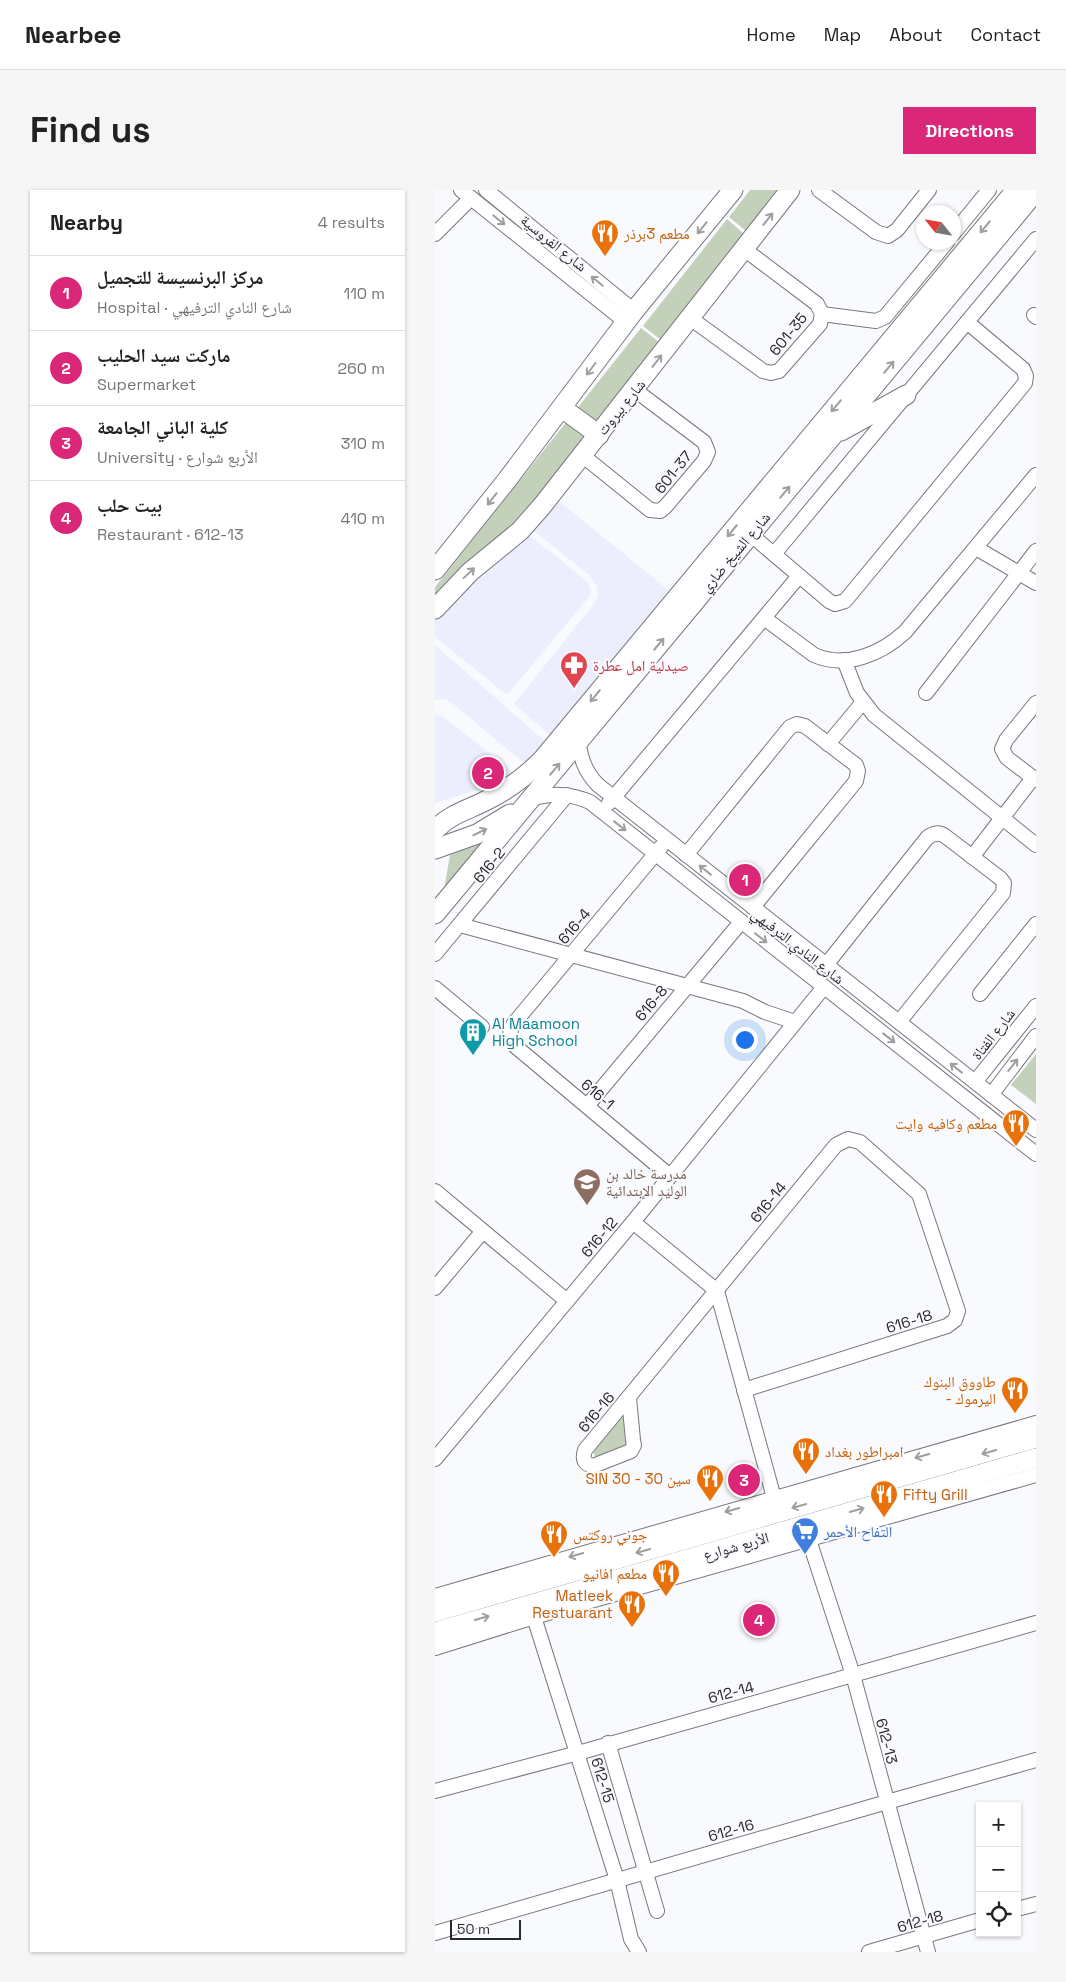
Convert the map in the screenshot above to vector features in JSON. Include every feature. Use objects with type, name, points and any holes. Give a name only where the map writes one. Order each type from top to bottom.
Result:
[{"type":"main road","points":[[435,570],[496,494],[630,317],[733,190]]},
{"type":"main road","name":"شارع بيروت","points":[[435,608],[470,572],[521,531],[635,390],[790,190]]},
{"type":"main road","name":"شارع الشيخ ضاري","points":[[435,830],[459,811],[501,793],[527,774],[542,760],[1016,190]]},
{"type":"main road","name":"شارع الشيخ ضاري","points":[[435,914],[1036,191]]},
{"type":"main road","points":[[833,435],[855,425],[906,395]]},
{"type":"main road","points":[[562,408],[599,434]]},
{"type":"main road","points":[[435,850],[487,829],[529,799]]},
{"type":"main road","points":[[435,817],[459,811]]},
{"type":"main road","name":"الأربع شوارع","points":[[435,1612],[1036,1438]]},
{"type":"main road","name":"الأربع شوارع","points":[[435,1632],[699,1556],[1013,1473],[1036,1458]]},
{"type":"main road","points":[[694,1536],[699,1556]]},
{"type":"street","name":"شارع الفروسية","points":[[486,190],[535,231],[630,317]]},
{"type":"street","points":[[819,190],[876,232],[888,236],[897,230],[929,190]]},
{"type":"street","points":[[961,224],[989,190]]},
{"type":"street","name":"شارع الفروسية","points":[[466,194],[526,242],[630,317]]},
{"type":"street","points":[[435,234],[466,194]]},
{"type":"street","points":[[526,242],[535,231]]},
{"type":"street","points":[[774,554],[1036,239]]},
{"type":"street","name":"601-35","points":[[690,318],[763,371],[771,373],[779,371],[819,324],[822,314],[817,304],[744,249]]},
{"type":"street","points":[[822,314],[876,321],[885,317],[940,250]]},
{"type":"street","points":[[750,534],[832,603],[839,604],[845,601],[1024,386],[1026,376],[1023,369],[967,322]]},
{"type":"street","name":"601-37","points":[[582,455],[650,510],[660,511],[704,461],[708,452],[704,442],[635,390]]},
{"type":"street","points":[[764,618],[815,655],[829,660],[844,660],[877,652],[897,640],[1036,475]]},
{"type":"street","points":[[976,548],[1036,583]]},
{"type":"street","points":[[926,693],[1036,551]]},
{"type":"street","points":[[601,812],[799,576]]},
{"type":"street","points":[[844,660],[852,682],[863,702],[881,721],[1036,845]]},
{"type":"street","points":[[828,744],[863,702]]},
{"type":"street","points":[[972,857],[1035,779],[1007,758],[1002,749],[1006,740],[1036,702]]},
{"type":"street","points":[[686,855],[790,727],[797,724],[805,726],[856,765],[858,771],[857,778],[753,907]]},
{"type":"street","name":"شارع النادي الترفيهي","points":[[579,740],[583,765],[589,776],[613,798],[899,1022],[979,1078],[1036,1130]]},
{"type":"street","name":"شارع النادي الترفيهي","points":[[529,799],[547,795],[567,795],[590,802],[1036,1154]]},
{"type":"street","name":"616-2","points":[[435,954],[567,795]]},
{"type":"street","points":[[826,965],[930,836],[943,834],[1002,881],[1003,893],[899,1022]]},
{"type":"street","name":"616-4","points":[[510,1034],[515,1022],[667,840]]},
{"type":"street","name":"616-8","points":[[587,1106],[741,922]]},
{"type":"street","points":[[980,994],[1036,924]]},
{"type":"street","points":[[460,925],[743,1001],[765,1012],[795,1022]]},
{"type":"street","points":[[783,954],[796,942]]},
{"type":"street","name":"616-12","points":[[435,1459],[633,1222],[824,987]]},
{"type":"street","points":[[435,988],[482,1027]]},
{"type":"street","name":"شارع الفتاة","points":[[979,1078],[1036,1006]]},
{"type":"street","name":"616-1","points":[[510,1034],[515,1046],[670,1176]]},
{"type":"street","points":[[994,1090],[1036,1036]]},
{"type":"street","name":"616-14","points":[[717,1291],[836,1145],[848,1139]]},
{"type":"street","name":"616-18","points":[[744,1390],[947,1326],[955,1320],[958,1311],[919,1194],[860,1142],[848,1139]]},
{"type":"street","points":[[435,1191],[567,1301]]},
{"type":"street","points":[[633,1222],[717,1291],[774,1498]]},
{"type":"street","points":[[435,1288],[483,1231]]},
{"type":"street","name":"616-16","points":[[629,1398],[633,1440],[631,1451],[593,1466],[588,1465],[584,1461],[585,1450],[717,1291]]},
{"type":"street","points":[[435,1596],[1036,1423]]},
{"type":"street","points":[[435,1648],[534,1617],[809,1540],[1013,1473],[1036,1475]]},
{"type":"street","name":"612-13","points":[[809,1540],[853,1675],[928,1952]]},
{"type":"street","name":"612-15","points":[[534,1617],[617,1880],[631,1940],[639,1952]]},
{"type":"street","name":"612-14","points":[[435,1791],[578,1753],[1036,1623]]},
{"type":"street","name":"612-15","points":[[608,1743],[657,1910]]},
{"type":"street","name":"612-16","points":[[435,1933],[1036,1760]]},
{"type":"street","points":[[1021,1908],[1036,1904]]},
{"type":"street","name":"612-18","points":[[869,1952],[976,1921]]},
{"type":"shaded area","points":[[554,497],[672,593],[553,734],[549,734],[514,704],[594,604],[598,595],[597,586],[590,576],[529,527]]},
{"type":"shaded area","points":[[524,531],[588,582],[591,590],[590,596],[507,695],[435,637],[435,616]]},
{"type":"shaded area","points":[[435,645],[546,742],[527,763],[525,764],[452,703],[445,699],[435,700]]},
{"type":"shaded area","points":[[435,715],[442,716],[517,775],[483,792],[477,790],[435,803]]},
{"type":"green space","points":[[750,190],[778,190],[746,231],[729,217]]},
{"type":"green space","points":[[727,219],[744,234],[661,340],[643,326]]},
{"type":"green space","points":[[641,328],[659,342],[527,510],[435,600],[435,587]]},
{"type":"green space","points":[[489,839],[443,895],[450,855]]},
{"type":"green space","points":[[1036,1054],[1036,1104],[1011,1085]]},
{"type":"green space","points":[[625,1414],[626,1446],[621,1451],[597,1457],[594,1455],[593,1449]]},
{"type":"place","name":"مطعم 3برذر","points":[[605,257]]},
{"type":"place","name":"صيدلية امل عطرة","points":[[574,689]]},
{"type":"place","name":"ماركت سيد الحليب","points":[[488,773]]},
{"type":"place","name":"مركز البرنسيسة للتجميل","points":[[745,880]]},
{"type":"place","name":"Al Maamoon High School","points":[[473,1056]]},
{"type":"place","name":"مطعم وكافيه وايت","points":[[1016,1147]]},
{"type":"place","name":"مدرسة خالد بن الوليد الإبتدائية","points":[[587,1206]]},
{"type":"place","name":"طاووق البنوك - اليرموك","points":[[1015,1414]]},
{"type":"place","name":"امبراطور بغداد","points":[[806,1475]]},
{"type":"place","name":"كلية الباني الجامعة","points":[[744,1480]]},
{"type":"place","name":"SIN 30 - سين 30","points":[[710,1502]]},
{"type":"place","name":"Fifty Grill","points":[[884,1518]]},
{"type":"place","name":"التفاح الأحمر","points":[[805,1555]]},
{"type":"place","name":"جوني روكتس","points":[[554,1558]]},
{"type":"place","name":"مطعم افانيو","points":[[666,1597]]},
{"type":"place","name":"بيت حلب","points":[[759,1620]]},
{"type":"place","name":"Matleek Restuarant","points":[[632,1628]]}]
